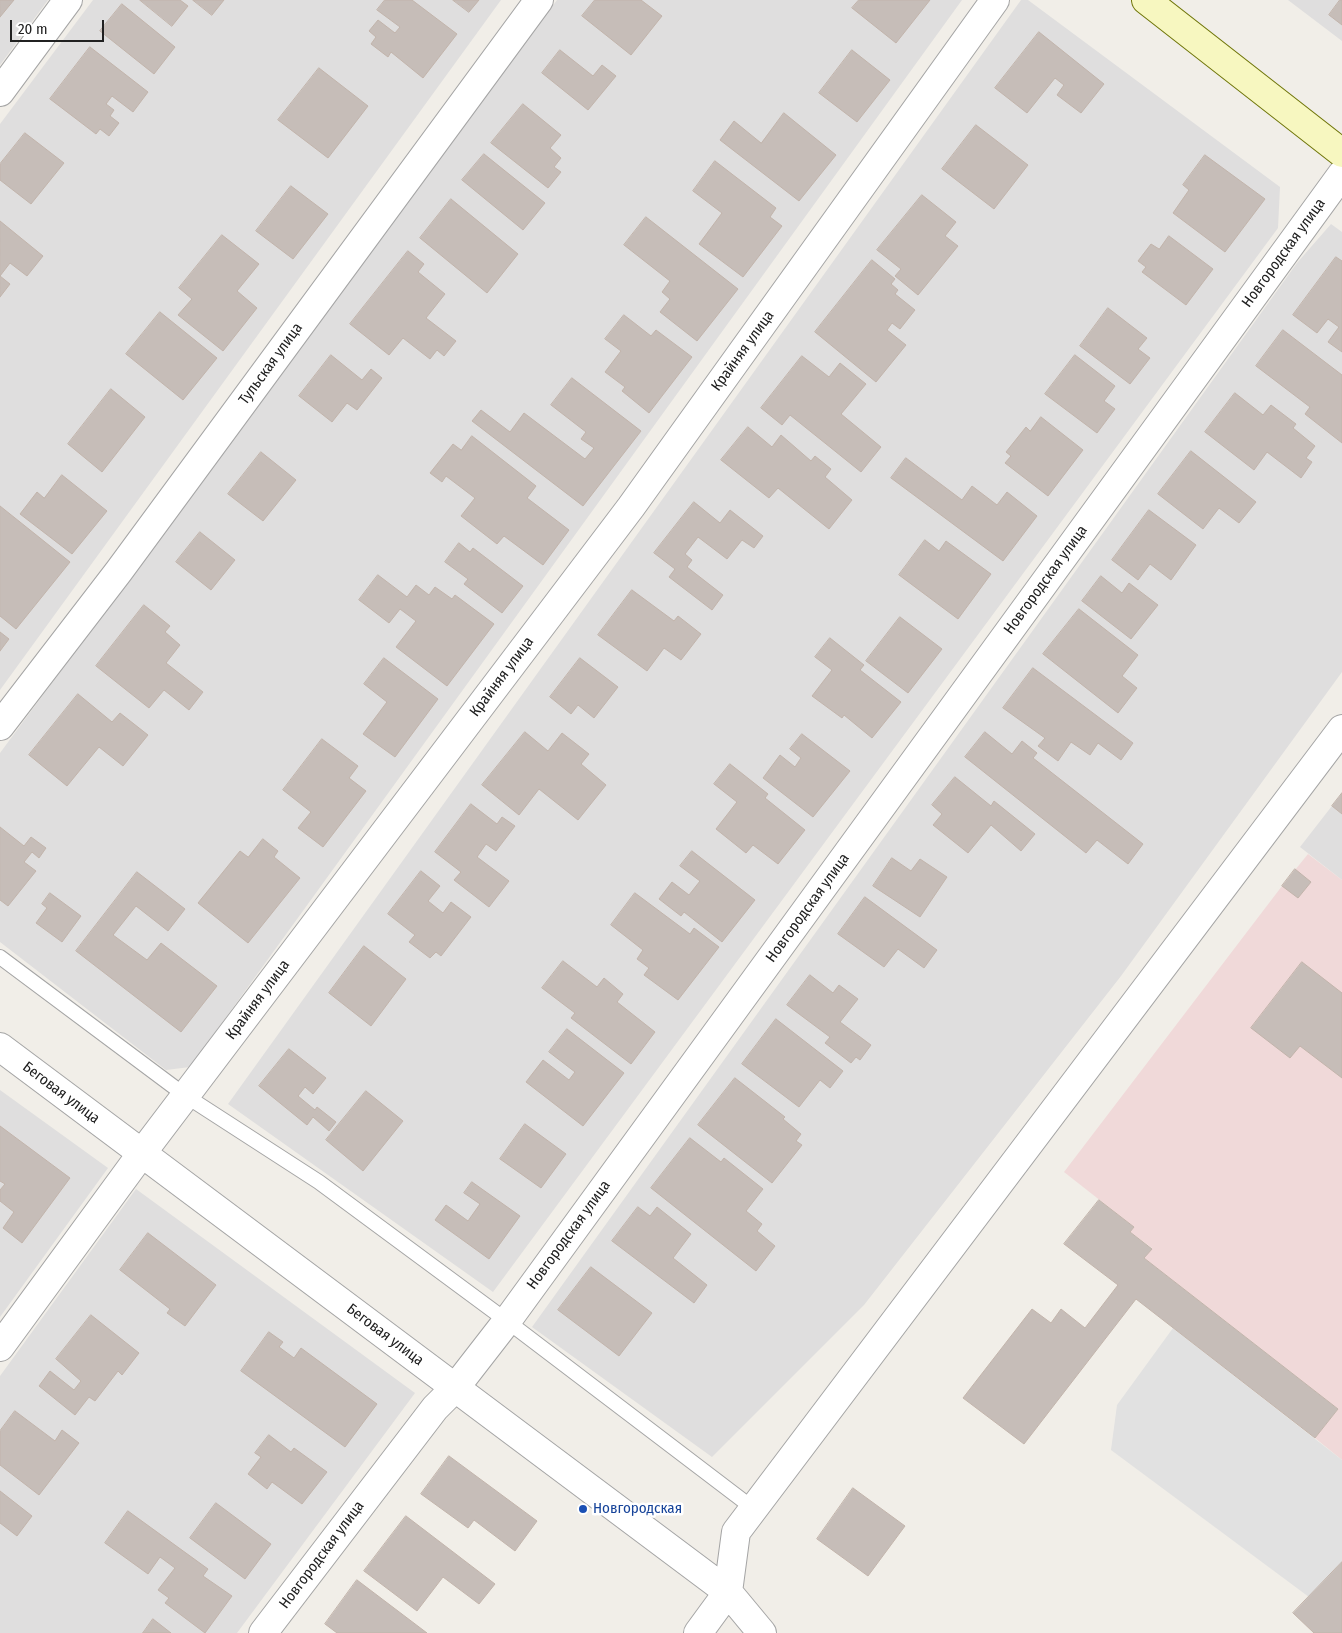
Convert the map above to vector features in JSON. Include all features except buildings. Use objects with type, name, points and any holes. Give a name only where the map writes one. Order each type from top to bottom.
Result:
[{"type":"main road","points":[[1146,0],[1342,153]]},
{"type":"street","points":[[0,92],[68,0]]},
{"type":"street","name":"Тульская улица","points":[[0,726],[119,571],[539,0]]},
{"type":"street","name":"Крайняя улица","points":[[0,1347],[142,1153],[631,507],[995,0]]},
{"type":"street","name":"Новгородская улица","points":[[263,1633],[435,1408],[455,1388],[507,1321],[1342,174]]},
{"type":"street","points":[[698,1633],[728,1592],[736,1532],[1342,729]]},
{"type":"street","name":"Беговая улица","points":[[0,1047],[728,1592],[762,1633]]},
{"type":"lane","points":[[0,957],[186,1096],[319,1182],[507,1321],[754,1509]]},
{"type":"shaded area","points":[[0,0],[48,0],[0,65]]},
{"type":"shaded area","points":[[93,0],[501,0],[0,690],[0,124]]},
{"type":"shaded area","points":[[557,0],[962,0],[190,1067],[166,1070],[0,942],[0,753]]},
{"type":"shaded area","points":[[1021,0],[1028,0],[1280,187],[1278,228],[493,1292],[228,1104]]},
{"type":"shaded area","points":[[1288,0],[1342,0],[1342,41]]},
{"type":"shaded area","points":[[1331,224],[1342,232],[1342,672],[1121,976],[864,1305],[712,1457],[532,1327],[1297,263]]},
{"type":"shaded area","points":[[1342,793],[1342,880],[1300,847]]},
{"type":"shaded area","points":[[1308,854],[1342,880],[1342,1460],[1315,1438],[1338,1409],[1144,1258],[1152,1248],[1130,1232],[1134,1227],[1064,1172]]},
{"type":"shaded area","points":[[0,1090],[108,1168],[0,1317]]},
{"type":"shaded area","points":[[136,1189],[415,1393],[237,1633],[0,1633],[0,1376]]},
{"type":"shaded area","points":[[1173,1328],[1342,1460],[1342,1562],[1309,1597],[1111,1450],[1117,1405]]},
{"type":"place","name":"Новгородская","points":[[583,1509]]}]
